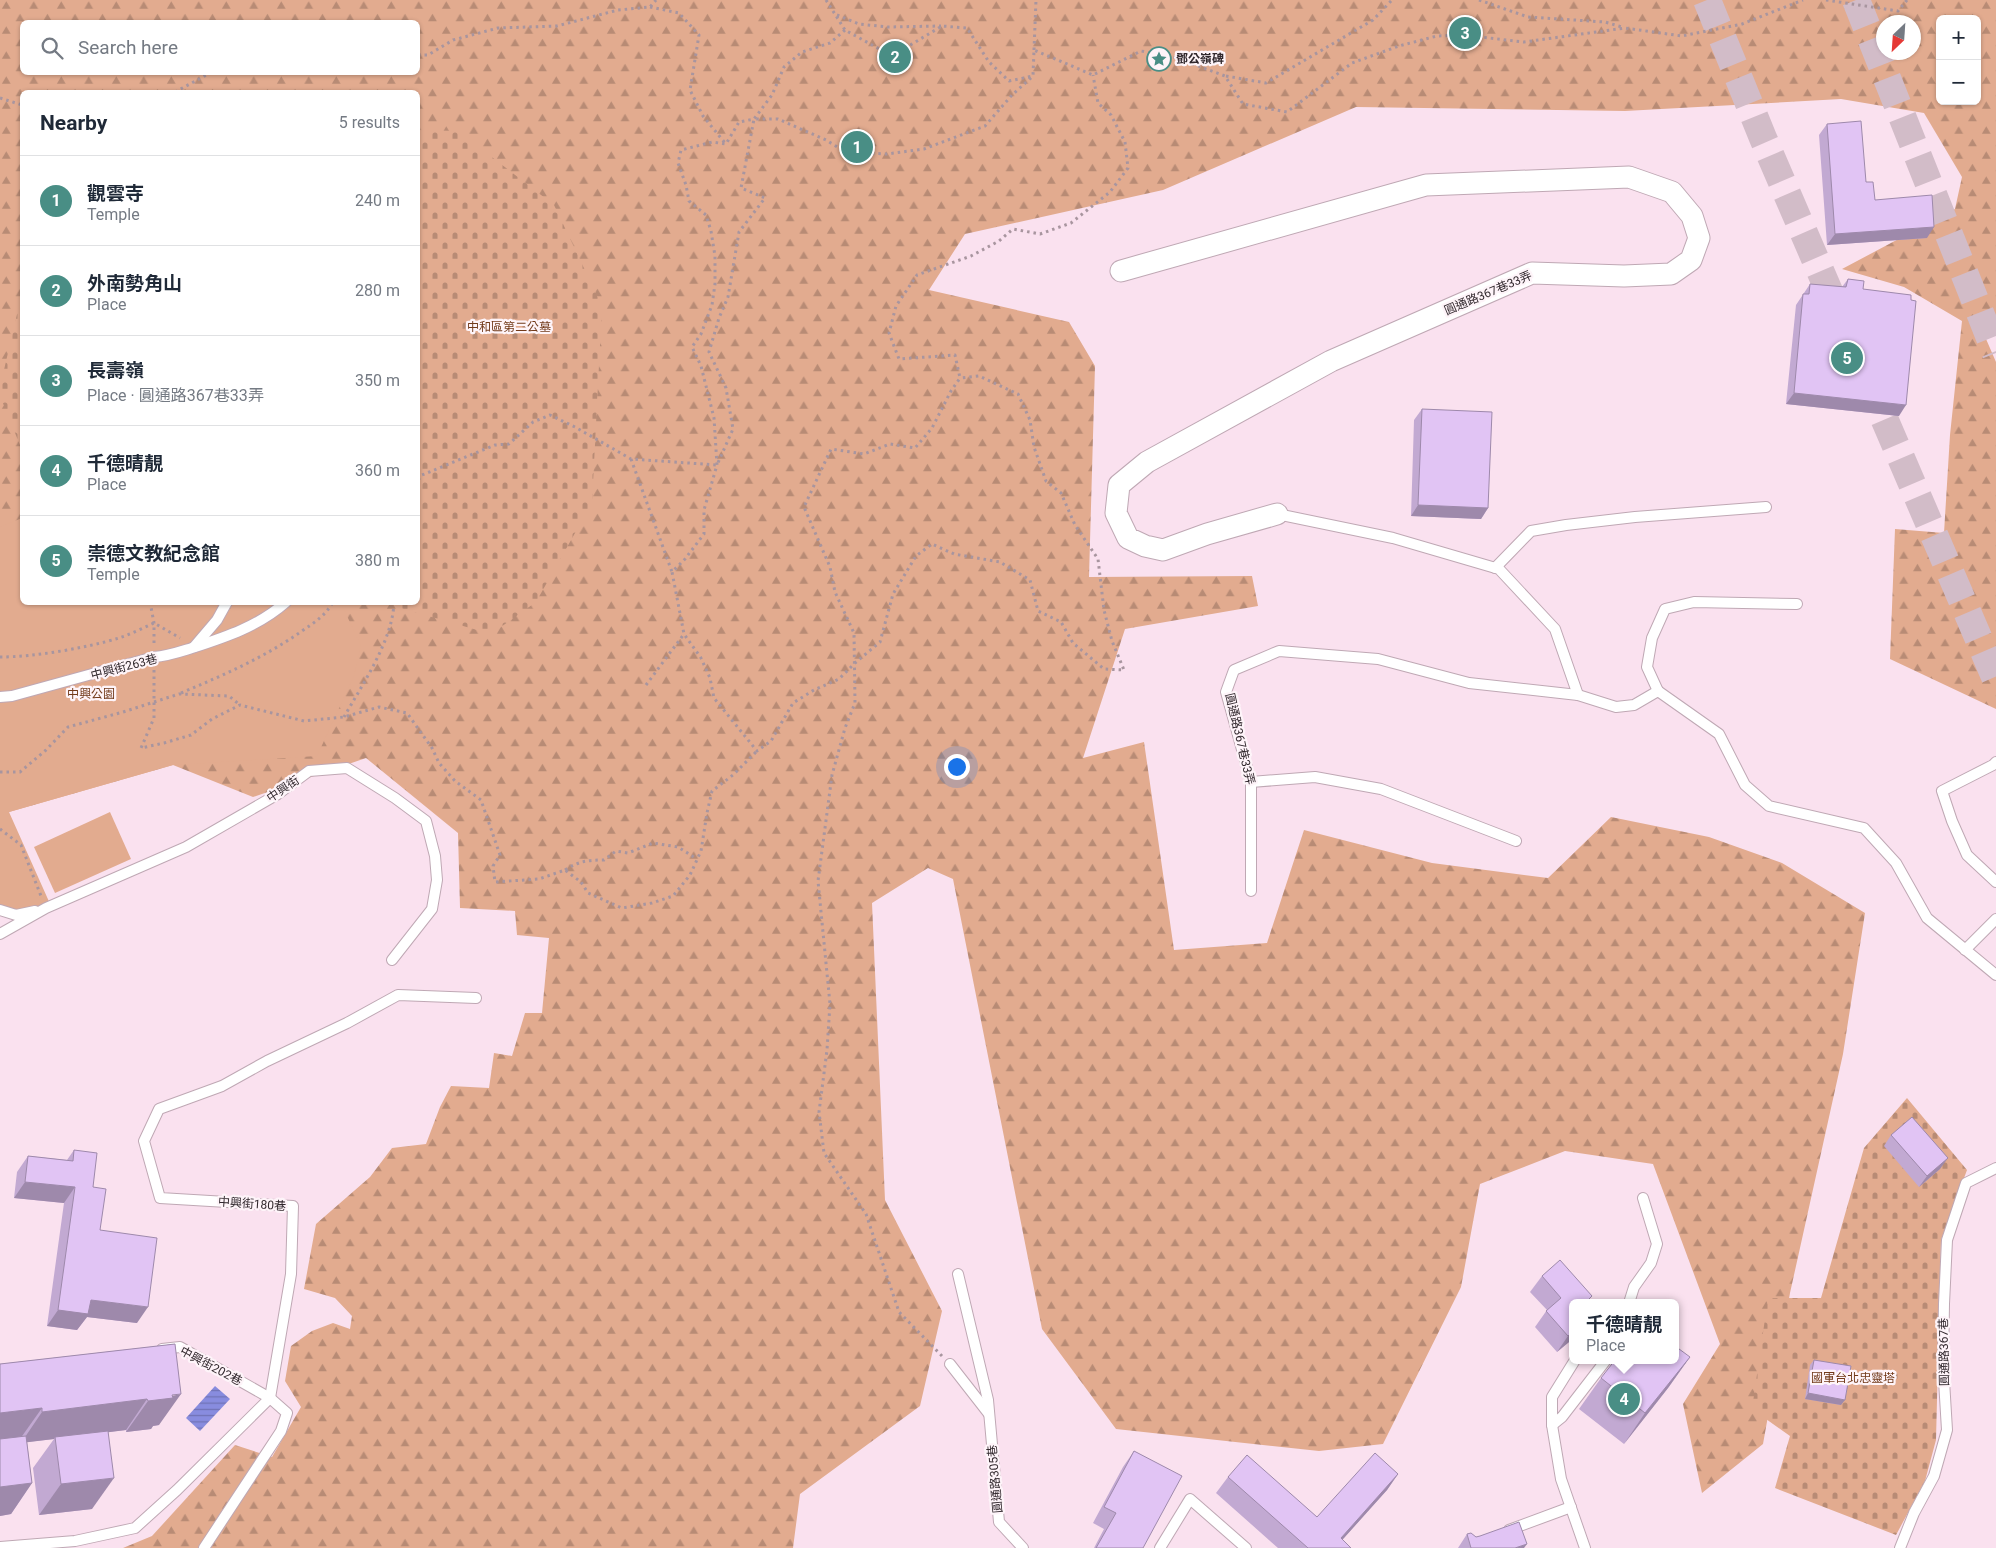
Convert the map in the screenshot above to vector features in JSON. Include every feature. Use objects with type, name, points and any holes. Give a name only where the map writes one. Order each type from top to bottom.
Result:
[{"type":"street","name":"圓通路367巷33弄","points":[[1121,271],[1426,184],[1629,177],[1672,192],[1692,216],[1699,238],[1691,260],[1671,274],[1624,276],[1532,273],[1331,361],[1147,462],[1119,485],[1116,513],[1128,538],[1145,546],[1163,550],[1207,534],[1277,514]]},
{"type":"lane","points":[[1495,568],[1530,531],[1566,524],[1766,507]]},
{"type":"lane","name":"圓通路367巷33弄","points":[[1277,514],[1393,538],[1499,569],[1555,629],[1578,695]]},
{"type":"lane","points":[[1797,604],[1694,602],[1665,609],[1652,638],[1647,667],[1658,691],[1719,734],[1745,784],[1769,806],[1864,828],[1896,863],[1928,918],[1996,975]]},
{"type":"lane","points":[[194,647],[217,620],[225,605]]},
{"type":"lane","name":"中興街263巷","points":[[0,697],[12,696],[211,643],[242,630],[276,611],[283,605]]},
{"type":"lane","name":"圓通路367巷33弄","points":[[1251,891],[1251,782],[1226,692],[1234,670],[1279,650],[1378,659],[1469,683],[1578,695],[1616,708],[1634,705],[1658,691]]},
{"type":"lane","points":[[1996,762],[1942,790],[1952,821],[1967,855],[1996,882]]},
{"type":"lane","name":"中興街","points":[[0,934],[46,908],[186,847],[278,794],[309,771],[347,768],[396,798],[426,821],[435,856],[437,880],[432,909],[392,960]]},
{"type":"lane","points":[[1251,782],[1315,777],[1380,789],[1516,841]]},
{"type":"lane","points":[[0,910],[16,915],[46,908]]},
{"type":"lane","points":[[1966,950],[1996,919]]},
{"type":"lane","name":"中興街180巷","points":[[270,1398],[291,1274],[294,1206],[160,1198],[144,1141],[160,1109],[222,1086],[267,1061],[347,1023],[398,995],[476,998]]},
{"type":"lane","name":"圓通路367巷","points":[[1900,1548],[1914,1513],[1934,1476],[1947,1430],[1944,1354],[1947,1240],[1966,1183],[1996,1168]]},
{"type":"lane","points":[[1630,1299],[1634,1287],[1651,1263],[1657,1244],[1643,1198]]},
{"type":"lane","name":"圓通路305巷","points":[[958,1274],[988,1400],[998,1522],[1023,1548]]},
{"type":"lane","name":"中興街202巷","points":[[152,1350],[180,1347],[270,1398],[287,1413],[280,1431],[204,1548]]},
{"type":"lane","points":[[950,1364],[990,1414]]},
{"type":"lane","points":[[1573,1364],[1552,1397],[1552,1425],[1562,1479],[1585,1548]]},
{"type":"lane","points":[[1552,1425],[1562,1417],[1603,1364]]},
{"type":"lane","points":[[0,1547],[75,1541],[135,1528],[177,1490],[270,1398]]},
{"type":"lane","points":[[1160,1548],[1190,1500],[1246,1548]]},
{"type":"lane","points":[[1501,1533],[1571,1507]]},
{"type":"path","points":[[650,7],[656,0]]},
{"type":"path","points":[[826,0],[846,30],[892,56],[942,26]]},
{"type":"path","points":[[726,144],[739,122],[754,119],[778,120],[826,140],[845,152],[887,154],[924,148],[985,126],[1012,95],[1033,76],[1036,0]]},
{"type":"path","points":[[1034,50],[1093,75],[1141,51],[1177,58],[1225,76],[1266,83],[1373,20],[1392,0]]},
{"type":"path","points":[[1479,0],[1528,16],[1605,22],[1625,28],[1682,36],[1742,24],[1803,0]]},
{"type":"path","points":[[1826,0],[1898,11],[1907,0]]},
{"type":"path","points":[[420,55],[428,55],[454,40],[498,28],[557,26],[618,10],[650,7],[679,13],[699,34],[690,90],[703,116],[726,144]]},
{"type":"path","points":[[836,15],[859,24],[888,27],[942,26],[967,28],[989,62],[1010,81],[1033,76]]},
{"type":"path","points":[[1225,76],[1243,104],[1287,112],[1352,63],[1399,46],[1437,36],[1464,35],[1524,42],[1625,28]]},
{"type":"path","points":[[672,572],[685,559],[704,534],[704,510],[717,465],[733,429],[726,388],[709,352],[719,318],[728,297],[738,232],[765,198],[741,188],[754,119],[772,95],[784,66],[802,52],[830,43],[846,30]]},
{"type":"path","points":[[178,90],[206,75]]},
{"type":"path","points":[[950,1364],[899,1312],[866,1214],[824,1153],[819,1112],[827,1050],[830,1004],[818,881],[832,775],[845,728],[856,703],[855,663],[854,633],[835,592],[830,568],[804,507],[831,448],[864,454],[890,444],[916,448],[932,428],[951,391],[960,378],[956,355],[899,359],[888,333],[896,306],[917,275],[972,256],[999,241],[1013,228],[1040,234],[1071,223],[1110,192],[1128,168],[1125,142],[1112,116],[1098,103],[1093,75]]},
{"type":"path","points":[[0,98],[20,104]]},
{"type":"path","points":[[717,465],[714,418],[701,366],[692,347],[701,334],[712,305],[715,284],[715,256],[706,215],[689,201],[686,185],[678,163],[681,150],[712,142],[726,144]]},
{"type":"path","points":[[565,870],[581,882],[588,893],[622,908],[652,903],[673,896],[690,875],[701,851],[712,791],[771,741],[793,703],[814,690],[839,679],[880,642],[893,594],[916,556],[932,544],[954,554],[1000,562],[1030,580],[1038,612],[1061,622],[1073,643],[1104,670],[1124,670],[1112,641],[1104,610],[1098,559],[1076,525],[1061,493],[1046,481],[1034,447],[1030,420],[1018,394],[979,376],[960,378]]},
{"type":"path","points":[[420,478],[494,445],[509,444],[533,422],[550,415],[631,459],[717,465]]},
{"type":"path","points":[[631,459],[672,572],[684,634],[701,658],[710,678],[714,698],[738,730],[758,751]]},
{"type":"path","points":[[151,605],[154,623],[154,718],[141,748],[191,735],[212,720],[240,705]]},
{"type":"path","points":[[0,772],[20,772],[46,750],[68,727],[179,694],[239,669],[283,645],[327,614],[332,605]]},
{"type":"path","points":[[344,717],[375,663],[393,616],[394,605]]},
{"type":"path","points":[[154,623],[194,647]]},
{"type":"path","points":[[0,657],[22,657],[93,644],[119,638],[154,623]]},
{"type":"path","points":[[646,685],[684,634]]},
{"type":"path","points":[[179,694],[229,696],[240,705],[304,721],[344,717],[379,707],[407,713],[432,748],[439,763],[455,781],[481,800],[500,855],[493,866],[495,882],[539,879],[565,870],[578,862],[604,860],[616,851],[628,853],[653,842],[678,847],[697,860]]},
{"type":"path","points":[[0,829],[22,845],[46,908]]},
{"type":"green space","points":[[0,0],[1996,0],[1996,322],[1983,332],[1996,362],[1996,709],[1890,659],[1895,529],[1944,533],[1950,435],[1962,321],[1904,287],[1842,269],[1955,209],[1962,177],[1924,113],[1841,99],[1625,111],[1356,107],[1163,190],[965,234],[929,290],[1069,322],[1095,366],[1089,577],[1252,576],[1258,606],[1125,629],[1083,758],[1144,742],[1174,950],[1267,943],[1304,830],[1432,863],[1548,878],[1611,817],[1709,837],[1782,863],[1865,913],[1843,1054],[1790,1293],[1763,1444],[1702,1493],[1683,1404],[1720,1344],[1653,1164],[1565,1151],[1480,1184],[1461,1287],[1383,1444],[1319,1451],[1116,1429],[1042,1329],[953,879],[928,868],[872,903],[885,1200],[942,1311],[920,1406],[800,1494],[793,1548],[123,1548],[152,1536],[235,1445],[272,1457],[301,1407],[285,1381],[291,1346],[312,1331],[333,1323],[350,1329],[352,1316],[335,1298],[304,1289],[316,1224],[370,1177],[392,1148],[426,1144],[440,1107],[451,1086],[489,1088],[494,1053],[512,1056],[525,1013],[542,1013],[549,938],[517,935],[515,911],[460,908],[458,833],[366,758],[253,797],[173,765],[9,812],[0,908]]},
{"type":"green space","name":"中和區第二公墓","points":[[420,130],[458,131],[554,205],[602,306],[592,503],[536,602],[491,634],[397,607],[396,605],[420,605]]},
{"type":"green space","points":[[20,302],[20,445],[0,396],[0,387]]},
{"type":"green space","name":"中興公園","points":[[20,519],[20,605],[218,605],[233,612],[245,605],[342,605],[361,646],[354,676],[317,756],[173,765],[9,812],[51,906],[16,913],[0,907],[0,527]]},
{"type":"green space","points":[[110,812],[131,859],[55,893],[34,847]]},
{"type":"green space","name":"國軍台北忠靈塔","points":[[1907,1098],[1967,1170],[1941,1240],[1936,1440],[1925,1481],[1896,1535],[1775,1488],[1790,1436],[1752,1409],[1768,1298],[1821,1298],[1864,1148]]},
{"type":"water","points":[[215,1386],[230,1399],[200,1431],[186,1418]]},
{"type":"building","points":[[1861,121],[1866,182],[1873,182],[1875,200],[1932,195],[1934,227],[1835,234],[1827,124]]},
{"type":"building","points":[[1848,279],[1864,281],[1863,289],[1911,295],[1911,300],[1916,301],[1906,405],[1794,393],[1803,294],[1809,294],[1810,284],[1846,287]]},
{"type":"building","points":[[1422,409],[1492,412],[1488,508],[1418,505]]},
{"type":"building","points":[[1912,1117],[1948,1158],[1927,1176],[1891,1135]]},
{"type":"building","points":[[74,1150],[97,1153],[93,1187],[106,1189],[100,1230],[157,1238],[148,1307],[91,1300],[88,1314],[58,1310],[75,1187],[25,1182],[28,1156],[73,1161]]},
{"type":"building","points":[[1560,1260],[1592,1296],[1589,1299],[1569,1299],[1568,1336],[1546,1311],[1561,1298],[1542,1276]]},
{"type":"building","points":[[175,1344],[181,1394],[172,1395],[173,1398],[148,1401],[147,1399],[42,1412],[42,1408],[0,1413],[0,1364]]},
{"type":"building","points":[[1679,1349],[1690,1357],[1645,1413],[1601,1378],[1612,1364],[1679,1364]]},
{"type":"building","points":[[1814,1360],[1851,1366],[1845,1400],[1808,1393]]},
{"type":"building","points":[[108,1431],[114,1478],[61,1484],[55,1437]]},
{"type":"building","points":[[26,1436],[32,1483],[0,1487],[0,1439]]},
{"type":"building","points":[[1134,1451],[1182,1476],[1143,1548],[1096,1548],[1116,1513],[1104,1507]]},
{"type":"building","points":[[1375,1453],[1398,1474],[1341,1538],[1351,1548],[1308,1548],[1228,1477],[1247,1455],[1317,1517]]},
{"type":"building","points":[[1519,1522],[1527,1544],[1515,1548],[1471,1548],[1467,1534],[1471,1533],[1476,1537]]},
{"type":"tunnel","points":[[1707,0],[1763,138],[1841,319]]},
{"type":"tunnel","points":[[1856,0],[1996,353]]},
{"type":"tunnel","points":[[1868,381],[1996,679]]},
{"type":"place","name":"長壽嶺","points":[[1465,33]]},
{"type":"place","name":"外南勢角山","points":[[895,57]]},
{"type":"place","name":"鄧公嶺碑","points":[[1159,59]]},
{"type":"place","name":"觀雲寺","points":[[857,147]]},
{"type":"place","name":"崇德文教紀念館","points":[[1847,358]]},
{"type":"place","name":"千德晴靚","points":[[1624,1399]]}]
